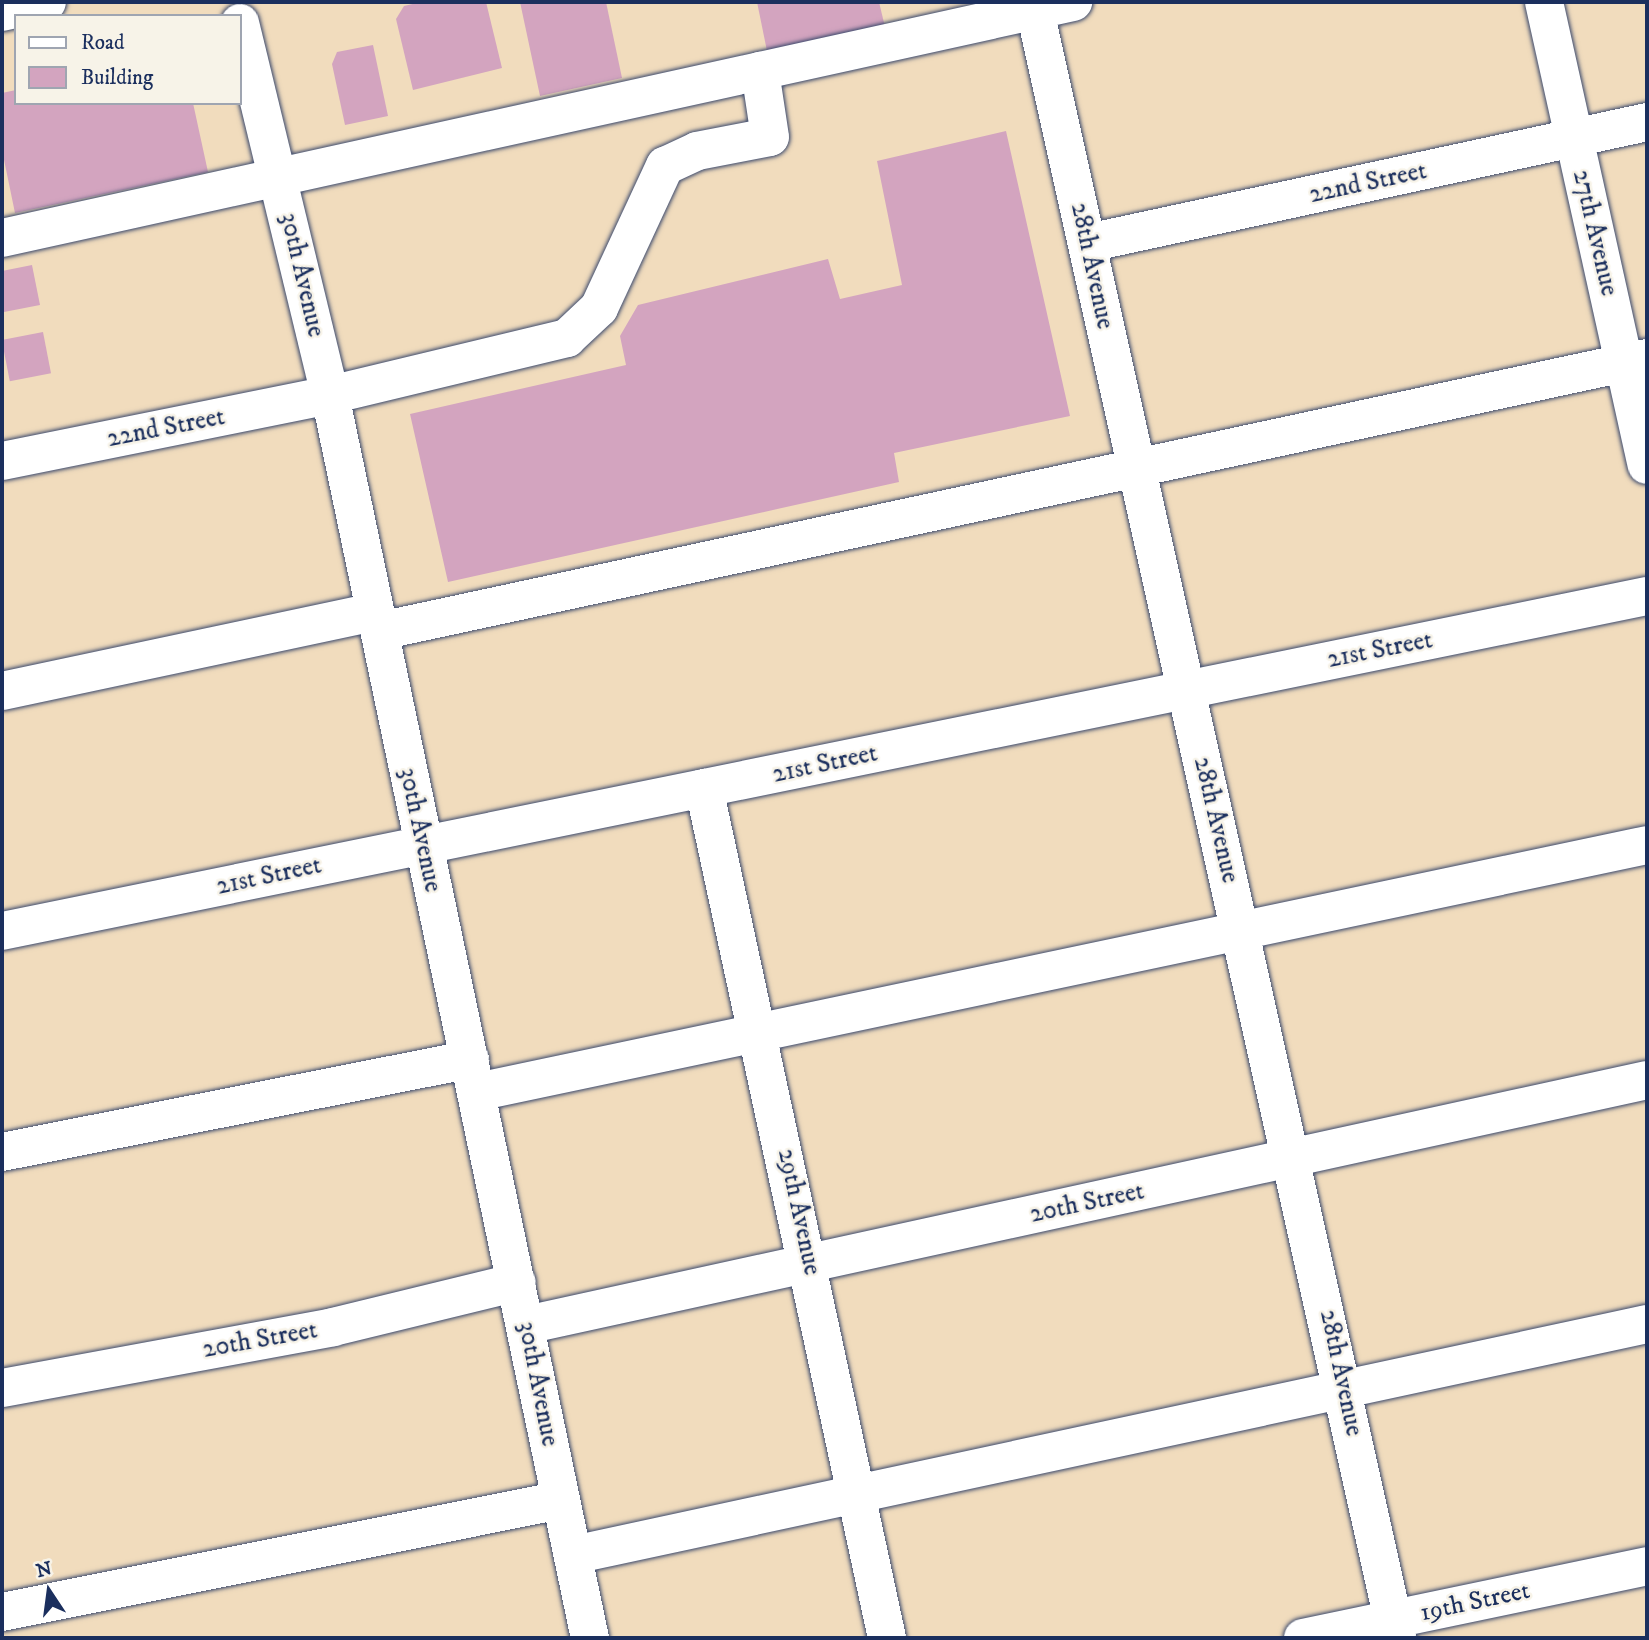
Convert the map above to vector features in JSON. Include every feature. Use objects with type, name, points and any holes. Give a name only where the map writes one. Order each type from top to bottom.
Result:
[{"type":"main road","points":[[2,12],[47,2]]},
{"type":"main road","points":[[2,238],[760,71],[1034,6],[1073,2]]},
{"type":"main road","name":"27th Avenue","points":[[1544,2],[1574,138],[1636,360],[1647,465]]},
{"type":"main road","name":"28th Avenue","points":[[1034,6],[1186,690],[1295,1159],[1395,1629]]},
{"type":"main road","name":"30th Avenue","points":[[242,31],[280,178],[330,395],[590,1638]]},
{"type":"main road","name":"22nd Street","points":[[2,461],[330,395],[567,338],[599,308],[665,166],[697,151],[770,137],[760,71]]},
{"type":"main road","name":"22nd Street","points":[[1088,243],[1647,122]]},
{"type":"main road","points":[[2,691],[378,621],[1136,469],[1636,360]]},
{"type":"main road","name":"21st Street","points":[[2,931],[1647,596]]},
{"type":"main road","name":"29th Avenue","points":[[704,788],[810,1261],[887,1638]]},
{"type":"main road","points":[[2,1153],[759,1031],[1647,845]]},
{"type":"main road","name":"20th Street","points":[[526,1325],[1647,1080]]},
{"type":"main road","name":"20th Street","points":[[2,1388],[333,1327],[517,1282]]},
{"type":"main road","points":[[573,1555],[1344,1387],[1647,1324]]},
{"type":"main road","points":[[2,1612],[561,1500]]},
{"type":"main road","name":"19th Street","points":[[1303,1638],[1395,1629],[1647,1566]]},
{"type":"building","points":[[421,2],[486,2],[502,68],[413,90],[396,19],[404,6]]},
{"type":"building","points":[[520,2],[606,2],[622,78],[540,96]]},
{"type":"building","points":[[757,2],[879,2],[885,27],[767,51]]},
{"type":"building","points":[[373,45],[388,116],[345,125],[332,64],[337,52]]},
{"type":"building","points":[[14,90],[14,105],[193,105],[208,172],[15,213],[2,150],[2,93]]},
{"type":"building","points":[[1006,131],[1070,416],[894,453],[899,482],[448,582],[410,414],[626,365],[620,336],[638,305],[828,259],[840,299],[902,285],[877,161]]},
{"type":"building","points":[[32,265],[40,305],[4,312],[2,271]]},
{"type":"building","points":[[43,332],[51,373],[10,381],[2,340]]}]
